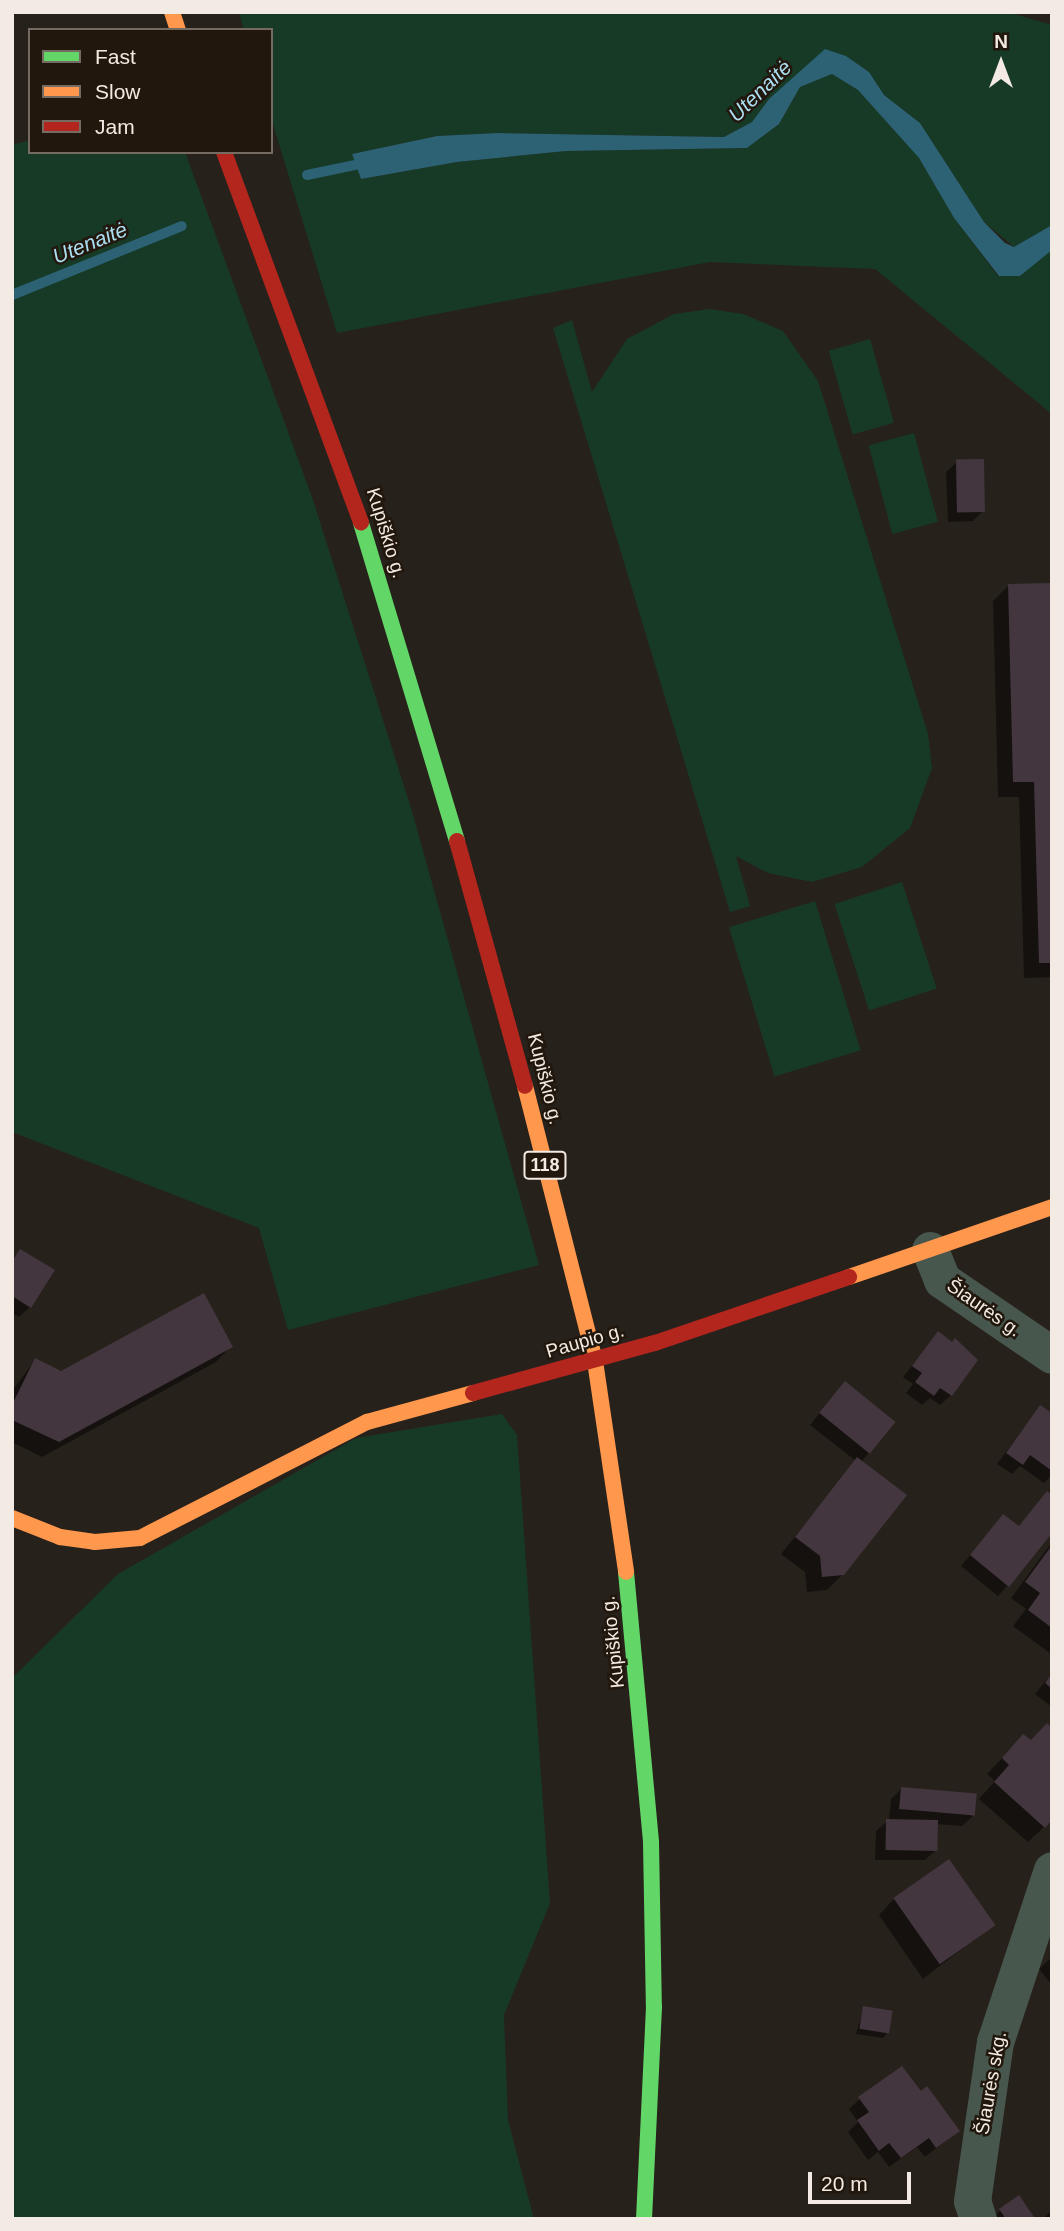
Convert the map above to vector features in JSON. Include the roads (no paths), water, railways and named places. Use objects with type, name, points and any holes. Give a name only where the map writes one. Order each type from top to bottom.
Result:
[{"type":"main road","name":"Kupiškio g.","points":[[225,154],[361,523],[491,952],[595,1361],[625,1562],[651,1842],[654,2007],[644,2219]]},
{"type":"main road","name":"Paupio g.","points":[[12,1518],[60,1537],[95,1542],[140,1538],[368,1422],[595,1361],[1052,1207]]},
{"type":"street","name":"Šiaurės g.","points":[[930,1250],[942,1280],[1052,1355]]},
{"type":"street","name":"Šiaurės skg.","points":[[978,2219],[972,2201],[995,2042],[1052,1870]]},
{"type":"water","points":[[825,49],[846,56],[869,72],[884,95],[920,123],[984,222],[1005,243],[1014,247],[1052,225],[1052,250],[1020,276],[999,276],[954,218],[919,158],[858,90],[832,74],[800,87],[779,124],[747,148],[566,151],[457,162],[361,179],[352,154],[437,136],[497,133],[724,137],[752,122],[769,99]]},
{"type":"waterway","name":"Utenaitė","points":[[307,175],[369,162]]},
{"type":"waterway","name":"Utenaitė","points":[[12,295],[182,226]]}]
